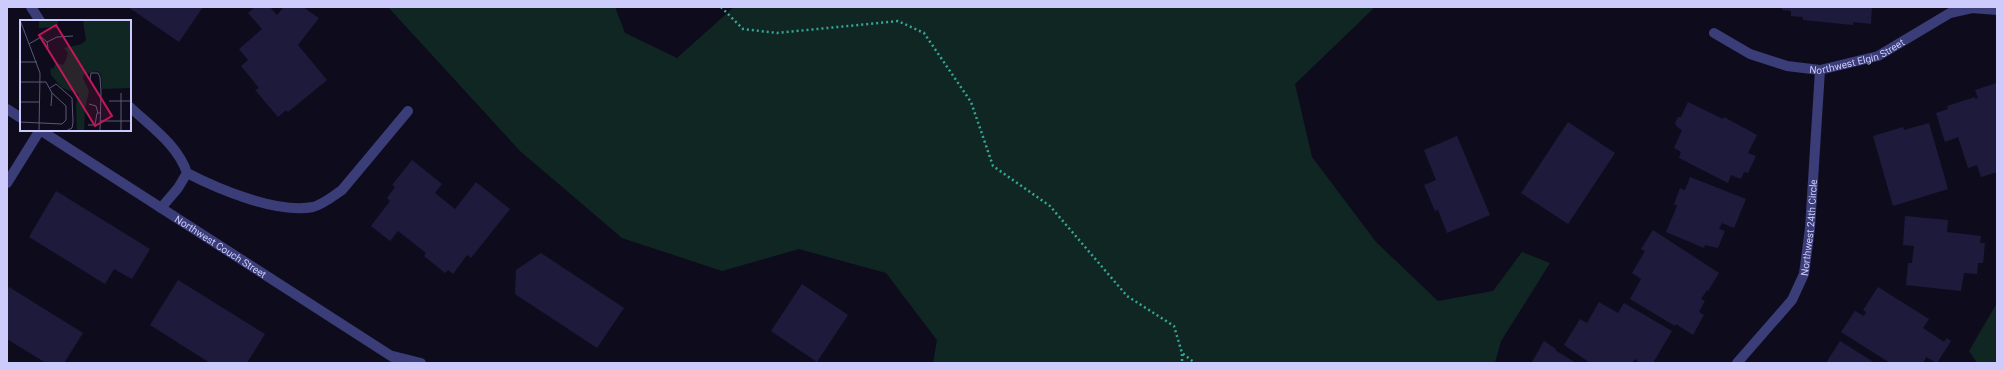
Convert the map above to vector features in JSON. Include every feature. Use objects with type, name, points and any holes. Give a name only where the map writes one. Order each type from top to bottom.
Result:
[{"type":"street","points":[[31,7],[39,20]]},
{"type":"street","name":"Northwest Elgin Street","points":[[1714,33],[1750,54],[1787,66],[1820,70],[1878,56],[1949,10],[1972,8],[1997,10]]},
{"type":"street","name":"Northwest 24th Circle","points":[[1737,363],[1792,300],[1804,274],[1810,228],[1820,70]]},
{"type":"street","points":[[7,109],[20,117]]},
{"type":"street","points":[[131,109],[166,140],[182,159],[188,173],[213,186],[255,200],[281,206],[304,208],[314,206],[328,200],[342,190],[408,111]]},
{"type":"street","points":[[7,183],[39,131]]},
{"type":"street","name":"Northwest Couch Street","points":[[42,131],[402,363]]},
{"type":"street","points":[[161,208],[178,188],[188,173]]},
{"type":"street","points":[[389,355],[421,363]]},
{"type":"path","points":[[721,7],[743,29],[777,33],[898,21],[924,33],[971,102],[993,166],[1050,206],[1127,296],[1174,326],[1182,353],[1182,363]]},
{"type":"path","points":[[1182,353],[1196,363]]},
{"type":"green space","points":[[388,7],[615,7],[625,33],[677,58],[734,7],[1375,7],[1295,84],[1312,157],[1376,242],[1438,301],[1493,291],[1522,252],[1550,263],[1501,341],[1495,363],[933,363],[937,340],[886,273],[799,249],[722,271],[622,238],[520,151]]},
{"type":"green space","points":[[1997,303],[1997,363],[1977,363],[1969,351]]},
{"type":"building","points":[[128,7],[203,7],[179,42]]},
{"type":"building","points":[[255,7],[270,7],[277,15],[284,7],[303,7],[319,18],[298,45],[327,80],[288,112],[286,110],[278,117],[255,90],[259,88],[241,66],[248,60],[239,49],[262,29],[248,13]]},
{"type":"building","points":[[1782,7],[1872,7],[1871,24],[1853,22],[1853,25],[1803,20],[1803,17],[1791,16],[1791,11],[1782,10]]},
{"type":"building","points":[[1997,83],[1997,172],[1981,177],[1977,165],[1968,168],[1958,137],[1945,142],[1936,113],[1948,109],[1947,106],[1975,97],[1975,99],[1978,98],[1975,90]]},
{"type":"building","points":[[1688,102],[1723,119],[1724,117],[1757,135],[1748,153],[1756,156],[1748,173],[1744,172],[1741,179],[1731,175],[1728,183],[1679,158],[1681,152],[1674,148],[1682,130],[1677,127],[1675,123],[1678,117],[1681,117]]},
{"type":"building","points":[[1568,122],[1615,153],[1568,224],[1521,193]]},
{"type":"building","points":[[1929,123],[1948,189],[1893,206],[1873,136],[1903,127],[1904,130]]},
{"type":"building","points":[[1457,136],[1490,215],[1447,233],[1438,210],[1435,211],[1424,185],[1436,180],[1424,150]]},
{"type":"building","points":[[412,160],[442,184],[435,193],[455,209],[476,182],[510,209],[471,258],[467,255],[453,274],[448,270],[445,273],[424,256],[426,253],[398,231],[390,241],[371,226],[390,201],[387,198],[395,187],[392,185]]},
{"type":"building","points":[[1690,177],[1746,199],[1734,228],[1722,223],[1719,229],[1725,231],[1718,248],[1705,245],[1704,248],[1666,232],[1677,206],[1674,204],[1680,188],[1685,190]]},
{"type":"building","points":[[56,191],[150,249],[132,279],[114,269],[105,284],[29,237]]},
{"type":"building","points":[[1905,216],[1948,220],[1947,232],[1981,236],[1980,243],[1985,243],[1983,263],[1978,263],[1977,274],[1964,273],[1961,291],[1906,285],[1908,263],[1912,263],[1914,246],[1903,245]]},
{"type":"building","points":[[1653,230],[1719,273],[1708,291],[1707,290],[1701,299],[1705,301],[1699,312],[1704,315],[1693,335],[1630,299],[1641,279],[1632,273],[1645,251],[1641,249]]},
{"type":"building","points":[[541,253],[624,308],[597,348],[515,294],[516,270]]},
{"type":"building","points":[[178,280],[265,334],[247,363],[210,363],[150,325]]},
{"type":"building","points":[[802,284],[848,315],[817,362],[771,331]]},
{"type":"building","points":[[9,287],[83,333],[64,363],[46,363],[7,339],[7,291]]},
{"type":"building","points":[[1878,287],[1929,319],[1923,328],[1944,342],[1947,338],[1951,341],[1937,363],[1926,357],[1923,363],[1890,363],[1841,332],[1855,311],[1864,316],[1866,312],[1863,310]]},
{"type":"building","points":[[1599,302],[1618,313],[1624,303],[1672,331],[1653,363],[1640,363],[1635,359],[1632,363],[1590,363],[1564,345],[1580,319],[1587,323]]},
{"type":"building","points":[[1544,341],[1556,349],[1555,350],[1576,363],[1532,362]]},
{"type":"building","points":[[1840,341],[1875,363],[1826,363]]}]
